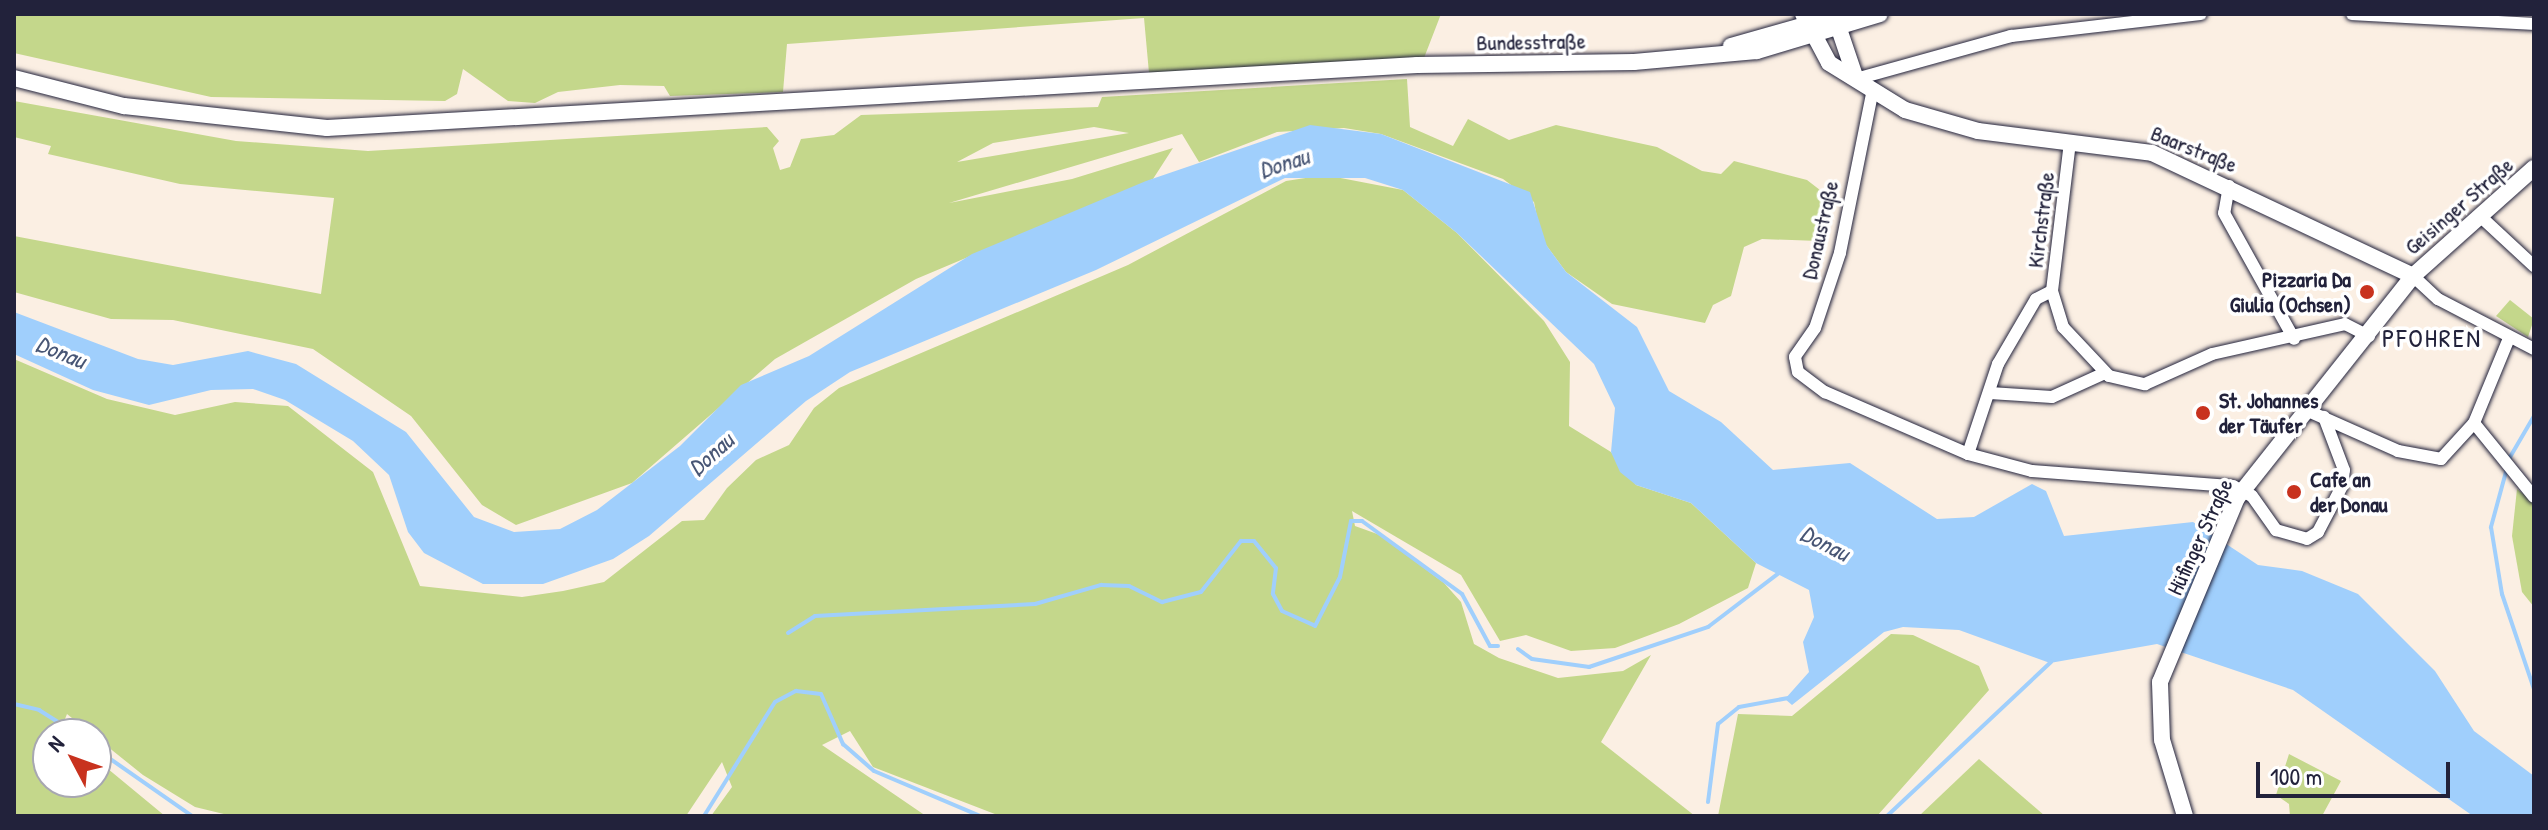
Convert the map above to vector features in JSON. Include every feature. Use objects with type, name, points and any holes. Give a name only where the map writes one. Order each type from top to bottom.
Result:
[{"type":"main road","name":"Bundesstraße","points":[[14,78],[124,106],[327,128],[1371,69],[1691,58],[1837,19],[1880,14]]},
{"type":"main road","name":"Baarstraße","points":[[1837,19],[1856,79]]},
{"type":"main road","name":"Baarstraße","points":[[1809,27],[1829,63],[1856,79],[1872,94],[1978,131],[2152,153],[2229,186],[2413,276]]},
{"type":"main road","name":"Geisinger Straße","points":[[2413,276],[2534,168]]},
{"type":"main road","name":"Hüfinger Straße","points":[[2185,816],[2162,740],[2160,682],[2240,495],[2369,336],[2413,276]]},
{"type":"street","points":[[1856,79],[2011,36],[2201,14]]},
{"type":"street","points":[[2352,14],[2534,24]]},
{"type":"street","name":"Donaustraße","points":[[1872,94],[1840,253],[1815,328],[1795,357],[1798,372],[1858,409],[1968,454],[2087,479],[2240,495]]},
{"type":"street","name":"Kirchstraße","points":[[2070,142],[2052,291],[2063,327],[2105,373]]},
{"type":"street","points":[[2229,186],[2224,213],[2294,339]]},
{"type":"street","points":[[2480,216],[2534,266]]},
{"type":"street","points":[[2413,276],[2509,338],[2534,349]]},
{"type":"street","points":[[1968,454],[1990,393],[2036,299],[2052,291]]},
{"type":"street","points":[[1990,393],[2052,397],[2105,373],[2145,384],[2212,354],[2294,339],[2345,324],[2369,336]]},
{"type":"street","points":[[2306,410],[2398,451],[2441,459],[2474,423],[2509,338]]},
{"type":"street","points":[[2240,495],[2276,530],[2307,539],[2318,532],[2344,470],[2324,417]]},
{"type":"street","points":[[2474,423],[2534,497]]},
{"type":"green space","points":[[14,14],[1441,14],[1424,58],[1149,73],[1144,18],[787,44],[783,92],[670,96],[664,86],[620,85],[558,92],[535,103],[508,101],[463,69],[457,94],[445,101],[211,97],[14,53]]},
{"type":"green space","points":[[1407,79],[1410,127],[1453,146],[1468,119],[1509,140],[1556,125],[1657,147],[1702,171],[1721,174],[1734,161],[1807,180],[1829,197],[1819,241],[1762,239],[1744,247],[1731,296],[1713,305],[1705,323],[1612,304],[1566,272],[1541,238],[1534,202],[1503,179],[1381,134],[1344,128],[1277,132],[1199,162],[1182,134],[949,203],[1072,179],[1173,148],[1153,179],[916,279],[775,359],[632,483],[516,525],[482,505],[411,416],[313,349],[173,320],[111,319],[14,292],[14,236],[321,294],[334,198],[180,184],[48,154],[51,146],[14,137],[14,101],[236,141],[368,151],[767,127],[779,141],[773,148],[780,170],[790,167],[801,139],[834,135],[861,115],[1098,107],[1102,97]],"holes":[[[1094,127],[1129,133],[957,162],[993,143]]]},
{"type":"green space","points":[[1325,175],[1403,190],[1457,233],[1544,321],[1570,362],[1569,426],[1611,452],[1636,485],[1691,503],[1756,563],[1748,588],[1679,624],[1615,648],[1571,651],[1526,635],[1500,641],[1461,575],[1352,511],[1355,526],[1380,535],[1444,583],[1461,602],[1474,644],[1499,658],[1558,678],[1623,671],[1651,655],[1601,742],[1695,816],[1000,816],[873,767],[850,731],[822,745],[926,816],[711,816],[732,787],[722,762],[686,816],[232,816],[195,807],[143,775],[112,750],[112,718],[72,718],[67,714],[65,718],[32,718],[32,798],[112,798],[112,772],[165,816],[14,816],[14,359],[107,399],[175,415],[235,402],[288,406],[373,472],[420,586],[522,597],[604,582],[682,521],[704,520],[727,488],[756,460],[789,445],[814,408],[839,388],[1128,265],[1286,181]]},
{"type":"green space","points":[[2510,300],[2534,319],[2528,337],[2496,316]]},
{"type":"green space","points":[[2517,489],[2534,502],[2534,607],[2522,592],[2512,536]]},
{"type":"green space","points":[[1891,634],[1913,635],[1979,666],[1989,690],[1877,816],[1718,816],[1738,714],[1792,716]]},
{"type":"green space","points":[[2289,754],[2341,781],[2322,816],[2290,816],[2289,804],[2276,795]]},
{"type":"green space","points":[[1979,759],[2045,816],[1919,816]]},
{"type":"water","name":"Donau","points":[[1310,125],[1381,134],[1530,192],[1547,246],[1566,272],[1637,327],[1669,391],[1721,422],[1773,470],[1850,463],[1937,519],[1974,517],[2032,484],[2046,491],[2064,536],[2193,522],[2258,565],[2302,571],[2358,594],[2435,671],[2474,731],[2534,776],[2534,816],[2473,816],[2293,690],[2157,644],[2050,663],[1959,630],[1903,627],[1884,632],[1792,705],[1785,699],[1809,672],[1803,642],[1814,617],[1809,590],[1756,563],[1691,503],[1636,485],[1620,472],[1611,452],[1615,408],[1594,364],[1457,233],[1403,190],[1365,178],[1285,178],[1096,270],[850,372],[806,401],[649,536],[613,559],[543,584],[483,584],[424,553],[408,532],[389,475],[353,441],[285,400],[253,389],[211,390],[149,405],[93,390],[14,354],[14,312],[138,359],[173,365],[248,351],[296,364],[406,432],[474,517],[514,532],[560,529],[597,510],[680,446],[741,385],[809,356],[972,254],[1146,181]]},
{"type":"waterway","points":[[2534,416],[2510,457],[2491,527],[2502,594],[2534,689]]},
{"type":"waterway","points":[[788,633],[815,616],[1035,604],[1101,585],[1129,586],[1162,602],[1201,592],[1241,541],[1254,541],[1276,568],[1273,594],[1282,611],[1315,626],[1340,577],[1351,521],[1362,521],[1462,594],[1490,646],[1498,646]]},
{"type":"waterway","points":[[1518,649],[1532,659],[1589,667],[1708,627],[1779,573]]},
{"type":"waterway","points":[[1887,816],[2051,662]]},
{"type":"waterway","points":[[704,816],[775,702],[796,691],[821,694],[843,744],[874,771],[980,816]]},
{"type":"waterway","points":[[1708,802],[1718,724],[1739,707],[1788,698]]},
{"type":"waterway","points":[[14,704],[39,710],[52,718]]},
{"type":"waterway","points":[[112,760],[192,816]]},
{"type":"place","name":"Pizzaria Da Giulia (Ochsen)","points":[[2367,292]]},
{"type":"place","name":"St. Johannes der Täufer","points":[[2203,413]]},
{"type":"place","name":"Cafe an der Donau","points":[[2294,492]]},
{"type":"district","name":"PFOHREN","points":[[2432,338]]}]
